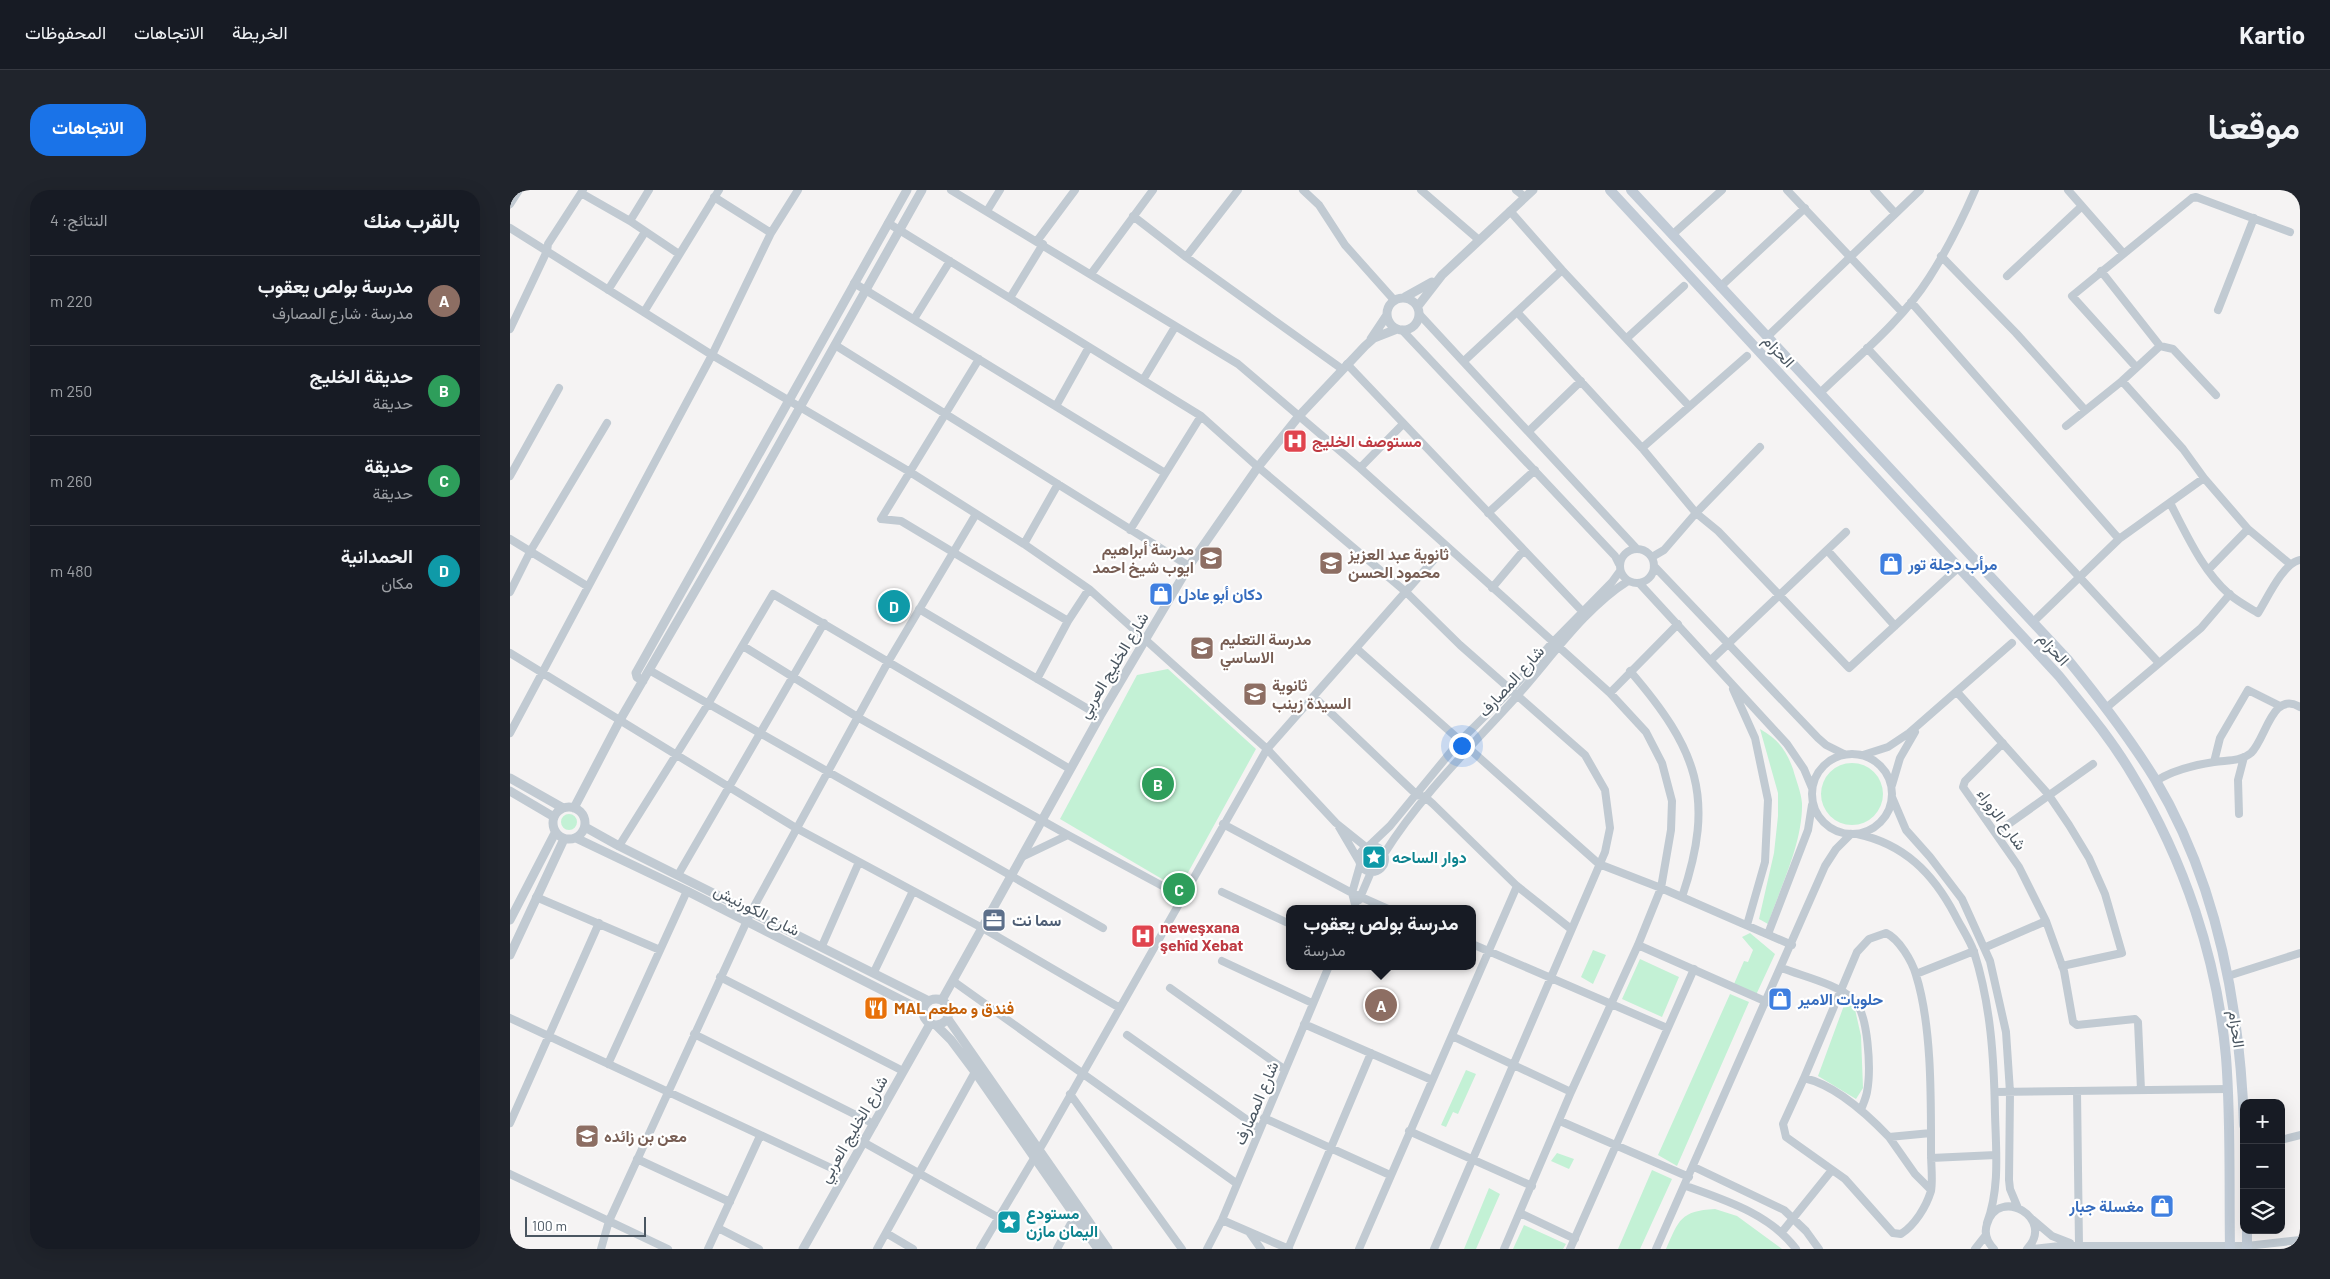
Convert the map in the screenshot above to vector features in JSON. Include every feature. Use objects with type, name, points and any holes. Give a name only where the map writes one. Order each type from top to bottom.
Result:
[{"type":"main road","name":"الحزام","points":[[1610,190],[1959,567],[2078,699],[2132,775],[2154,813],[2190,894],[2206,948],[2220,1012],[2228,1089],[2230,1247]]},
{"type":"main road","points":[[1632,191],[2068,660],[2106,708],[2156,781],[2183,835],[2204,888],[2228,976],[2238,1035],[2242,1099]]},
{"type":"main road","points":[[2247,1234],[2247,1248]]},
{"type":"street","points":[[510,204],[519,190]]},
{"type":"street","points":[[630,220],[650,190]]},
{"type":"street","points":[[510,733],[712,355],[771,233],[798,190]]},
{"type":"street","points":[[643,681],[637,678],[636,672],[907,190]]},
{"type":"street","points":[[574,808],[620,720],[922,190]]},
{"type":"street","points":[[951,190],[1238,364],[1360,468],[1556,644],[1610,693],[1646,732],[1662,763],[1672,801],[1671,830],[1661,888],[1638,945],[1571,1092],[1504,1249]]},
{"type":"street","points":[[987,211],[1000,190]]},
{"type":"street","points":[[1010,298],[1040,243],[1075,190]]},
{"type":"street","points":[[1091,274],[1153,190]]},
{"type":"street","points":[[1186,257],[1238,190]]},
{"type":"street","points":[[1303,190],[1319,205],[1345,244],[1394,300]]},
{"type":"street","points":[[1421,190],[1479,240]]},
{"type":"street","points":[[1516,190],[1525,197]]},
{"type":"street","name":"شارع الخليج العربي","points":[[1365,346],[1387,315],[1388,309],[1394,300],[1418,291],[1442,275],[1532,190]]},
{"type":"street","points":[[1672,235],[1722,190]]},
{"type":"street","points":[[1788,190],[1902,312]]},
{"type":"street","points":[[1874,190],[1895,213]]},
{"type":"street","points":[[1767,337],[1920,190]]},
{"type":"street","points":[[1820,393],[1911,302],[1929,278],[1975,190]]},
{"type":"street","points":[[2068,190],[2123,252]]},
{"type":"street","points":[[510,329],[547,251],[548,244],[582,191],[630,220],[679,254]]},
{"type":"street","points":[[644,312],[717,194],[771,233]]},
{"type":"street","points":[[2136,367],[2072,296],[2123,252],[2192,198],[2200,199],[2290,232]]},
{"type":"street","points":[[2007,276],[2082,206]]},
{"type":"street","points":[[1720,287],[1805,208]]},
{"type":"street","points":[[1510,211],[1562,270],[1689,406]]},
{"type":"street","points":[[1134,216],[1186,257],[1344,367],[1403,424],[1582,612]]},
{"type":"street","points":[[2218,310],[2254,218]]},
{"type":"street","points":[[888,223],[1201,416],[1258,467],[1406,592],[1517,696],[1585,755],[1605,790],[1610,828],[1605,852],[1474,1160],[1434,1249]]},
{"type":"street","points":[[510,228],[712,355],[910,472],[1024,544],[1089,589],[1267,749],[1336,823],[1368,846],[1379,847],[1384,854],[1383,866],[1371,872],[1356,895]]},
{"type":"street","points":[[608,290],[645,232]]},
{"type":"street","points":[[1941,256],[2016,333],[2085,410]]},
{"type":"street","points":[[914,319],[950,261]]},
{"type":"street","points":[[1464,361],[1562,270]]},
{"type":"street","points":[[2101,271],[2160,346],[2173,349],[2216,395]]},
{"type":"street","name":"شارع الخليج العربي","points":[[942,1000],[1100,716],[1189,566],[1258,467],[1299,416],[1344,367],[1374,338],[1414,326],[1419,311],[1442,275]]},
{"type":"street","points":[[854,283],[1165,473]]},
{"type":"street","points":[[1627,338],[1684,286]]},
{"type":"street","points":[[1405,297],[1410,299],[1464,361],[1636,548],[1645,551],[1652,557],[1654,566],[1818,738],[1826,745],[1844,754]]},
{"type":"street","points":[[1911,302],[2119,539]]},
{"type":"street","points":[[1518,312],[1642,448],[1696,513],[1718,531],[1849,668],[1959,567]]},
{"type":"street","points":[[1387,315],[1389,320],[1400,329],[1615,556],[1628,581],[1640,584],[1787,744],[1812,788]]},
{"type":"street","points":[[1143,380],[1175,327]]},
{"type":"street","points":[[835,345],[1189,566]]},
{"type":"street","points":[[2066,426],[2122,381],[2160,346]]},
{"type":"street","points":[[1056,406],[1089,348]]},
{"type":"street","points":[[1867,348],[2159,663]]},
{"type":"street","points":[[1642,448],[1747,356]]},
{"type":"street","points":[[979,359],[881,519],[900,521],[1068,621]]},
{"type":"street","points":[[1530,431],[1581,380]]},
{"type":"street","points":[[2122,381],[2183,449],[2204,478],[2248,528],[2290,564]]},
{"type":"street","points":[[510,476],[559,388]]},
{"type":"street","points":[[1130,530],[1201,416]]},
{"type":"street","points":[[510,592],[530,550],[607,423]]},
{"type":"street","points":[[1360,468],[1403,424]]},
{"type":"street","points":[[1652,557],[1664,550],[1696,513],[1760,447]]},
{"type":"street","points":[[1488,513],[1535,470]]},
{"type":"street","points":[[2033,622],[2119,539],[2204,478]]},
{"type":"street","points":[[1024,544],[1058,484]]},
{"type":"street","points":[[2170,503],[2208,570],[2230,594],[2258,613],[2290,564],[2300,560]]},
{"type":"street","points":[[601,1249],[609,1221],[666,1093],[751,912],[888,662],[976,514]]},
{"type":"street","points":[[2208,570],[2248,528]]},
{"type":"street","points":[[1711,660],[1846,532]]},
{"type":"street","points":[[510,539],[587,586]]},
{"type":"street","points":[[980,1249],[1034,1158],[1267,749],[1446,546]]},
{"type":"street","points":[[1356,905],[1360,852],[1368,846],[1416,794],[1459,742],[1556,644],[1620,568],[1623,555],[1636,548]]},
{"type":"street","points":[[1492,588],[1523,550]]},
{"type":"street","points":[[1827,550],[1895,626]]},
{"type":"street","points":[[1640,584],[1649,578],[1654,566]]},
{"type":"street","name":"شارع المصارف","points":[[1384,854],[1425,797],[1517,696],[1556,644],[1628,581]]},
{"type":"street","points":[[1037,679],[1068,621],[1089,589]]},
{"type":"street","points":[[619,846],[708,704],[773,594],[1070,769]]},
{"type":"street","points":[[2106,708],[2201,628],[2230,594]]},
{"type":"street","points":[[919,610],[1100,716]]},
{"type":"street","points":[[678,875],[824,623]]},
{"type":"street","points":[[1610,693],[1678,624]]},
{"type":"street","points":[[1768,934],[1808,830],[1812,788],[1822,766],[1832,758],[1844,754],[1863,755],[1888,747],[1921,724],[2012,643]]},
{"type":"street","points":[[743,646],[859,718],[1182,897]]},
{"type":"street","points":[[1356,648],[1459,742],[1600,864],[1661,888],[1792,945]]},
{"type":"street","points":[[510,653],[796,828],[982,928],[1120,1008]]},
{"type":"street","points":[[649,670],[1103,928]]},
{"type":"street","points":[[1630,671],[1660,707],[1675,730],[1684,745],[1694,776],[1698,830],[1693,866],[1682,897]]},
{"type":"street","points":[[1729,681],[1755,738],[1768,800],[1765,862],[1747,925]]},
{"type":"street","points":[[2214,762],[2220,738],[2248,690],[2280,706]]},
{"type":"street","points":[[1957,692],[2048,794],[2077,838],[2097,876],[2110,907],[2122,953],[2062,966]]},
{"type":"street","points":[[1314,697],[1416,794],[1425,797],[1517,886],[1571,929]]},
{"type":"street","points":[[2239,814],[2238,780],[2244,757],[2260,742],[2267,724],[2280,706],[2291,703],[2300,707]]},
{"type":"street","points":[[1892,786],[1902,754],[1921,724]]},
{"type":"street","name":"شارع الزوراء","points":[[2003,743],[1965,781],[1963,787],[2019,867],[2046,921],[2062,966],[2073,1022],[2077,1025],[2135,1019],[2138,1022],[2141,1090]]},
{"type":"street","points":[[1656,1249],[1686,1186],[1826,866],[1836,849],[1854,834],[1869,830],[1879,824],[1890,809],[1892,786],[1889,776],[1880,764],[1863,755]]},
{"type":"street","points":[[2156,781],[2180,770],[2244,757]]},
{"type":"street","points":[[1996,833],[2048,794],[2093,764]]},
{"type":"street","points":[[510,778],[562,808],[574,808],[582,814],[585,827],[576,838],[564,839],[555,833],[552,825],[554,817],[562,808]]},
{"type":"street","points":[[510,791],[554,817]]},
{"type":"street","points":[[1892,797],[1906,830],[1930,857],[1962,899],[1986,947],[2001,1000],[2006,1032],[2010,1092],[2008,1180],[2018,1208]]},
{"type":"street","points":[[1812,800],[1819,817],[1828,826],[1839,832],[1878,839],[1896,848],[1924,870],[1947,899],[1974,951],[1990,1019],[1995,1092],[1996,1155],[1996,1196],[1987,1222],[1986,1235],[1975,1249]]},
{"type":"street","points":[[1336,823],[1360,863],[1371,872]]},
{"type":"street","points":[[1223,824],[1356,895],[1379,905]]},
{"type":"street","name":"شارع الكورنيش","points":[[585,827],[619,846],[929,1001]]},
{"type":"street","points":[[510,920],[514,902],[555,833]]},
{"type":"street","points":[[1022,857],[1068,835]]},
{"type":"street","name":"شارع الكورنيش","points":[[576,838],[688,891],[922,1011]]},
{"type":"street","points":[[510,955],[564,839]]},
{"type":"street","points":[[822,946],[860,862]]},
{"type":"street","points":[[1359,1249],[1517,886]]},
{"type":"street","points":[[608,1064],[688,891]]},
{"type":"street","points":[[874,972],[913,891]]},
{"type":"street","points":[[1222,892],[1286,922]]},
{"type":"street","points":[[536,897],[660,950]]},
{"type":"street","points":[[1986,947],[2046,921]]},
{"type":"street","points":[[510,1123],[599,923]]},
{"type":"street","points":[[1879,933],[1886,933],[1892,936],[1916,974],[1926,1024],[1931,1133],[1931,1190],[1923,1210],[1907,1230],[1901,1234],[1893,1233],[1845,1179],[1786,1136],[1783,1124],[1840,990],[1862,944],[1879,933]]},
{"type":"street","points":[[1638,945],[1694,968],[1767,1002]]},
{"type":"street","points":[[1476,946],[1667,1028]]},
{"type":"street","points":[[1916,974],[1974,951]]},
{"type":"street","points":[[2228,976],[2300,954]]},
{"type":"street","points":[[1222,961],[1312,1003]]},
{"type":"street","points":[[1570,1249],[1694,968]]},
{"type":"street","points":[[1782,968],[1840,990],[1854,999],[1863,1014],[1868,1036],[1867,1090],[1861,1110]]},
{"type":"street","name":"شارع المصارف","points":[[1207,1249],[1222,1220],[1327,970]]},
{"type":"street","points":[[720,978],[903,1071]]},
{"type":"street","points":[[953,982],[1236,1183]]},
{"type":"street","points":[[1170,988],[1284,1069]]},
{"type":"street","points":[[1098,1249],[951,1040],[924,1019],[922,1011],[929,1001],[942,1000],[948,1007],[948,1019],[1108,1249]]},
{"type":"street","points":[[510,1018],[666,1093],[844,1174]]},
{"type":"street","points":[[934,1025],[948,1019]]},
{"type":"street","points":[[1304,1024],[1432,1080]]},
{"type":"street","name":"شارع الخليج العربي","points":[[803,1249],[903,1071],[934,1025]]},
{"type":"street","points":[[694,1034],[874,1124]]},
{"type":"street","points":[[1127,1035],[1260,1129]]},
{"type":"street","points":[[1452,1036],[1571,1092]]},
{"type":"street","points":[[1222,1220],[1289,1249],[1371,1053]]},
{"type":"street","points":[[877,1249],[974,1072]]},
{"type":"street","points":[[1804,1078],[1816,1081],[1861,1110],[1889,1137],[1916,1174],[1931,1190]]},
{"type":"street","points":[[1995,1092],[2228,1089]]},
{"type":"street","points":[[2077,1091],[2079,1246]]},
{"type":"street","points":[[1070,1094],[1182,1249]]},
{"type":"street","points":[[1264,1118],[1390,1175]]},
{"type":"street","points":[[1560,1120],[1689,1177]]},
{"type":"street","points":[[1409,1131],[1532,1186]]},
{"type":"street","points":[[1889,1137],[1898,1138],[1931,1133]]},
{"type":"street","points":[[2285,1139],[2300,1135]]},
{"type":"street","points":[[708,1249],[760,1136]]},
{"type":"street","points":[[863,1142],[999,1218]]},
{"type":"street","points":[[1930,1158],[1996,1155]]},
{"type":"street","points":[[637,1159],[730,1202]]},
{"type":"street","points":[[1694,1167],[1784,1210],[1794,1218],[1819,1249]]},
{"type":"street","points":[[1782,1232],[1832,1170]]},
{"type":"street","points":[[510,1174],[668,1249]]},
{"type":"street","points":[[1686,1186],[1746,1210],[1782,1232],[1796,1249]]},
{"type":"street","points":[[1987,1222],[1996,1210],[2003,1207],[2018,1208],[2052,1236],[2079,1246]]},
{"type":"street","points":[[1520,1213],[1575,1239]]},
{"type":"street","points":[[1057,1249],[1075,1216]]},
{"type":"street","points":[[2026,1249],[2034,1238],[2035,1230],[2030,1216]]},
{"type":"street","points":[[718,1228],[759,1249]]},
{"type":"street","points":[[1249,1232],[1261,1249]]},
{"type":"street","points":[[886,1233],[913,1249]]},
{"type":"street","points":[[1986,1235],[1994,1249]]},
{"type":"street","points":[[2033,1249],[2079,1246],[2247,1248],[2300,1240]]},
{"type":"green space","points":[[1168,669],[1256,749],[1179,889],[1060,819],[1137,675]]},
{"type":"green space","points":[[1760,729],[1777,741],[1787,756],[1800,790],[1802,803],[1799,833],[1795,848],[1768,924],[1759,919],[1774,853],[1778,816],[1778,793]]},
{"type":"green space","points":[[1852,763],[1869,768],[1874,772],[1878,777],[1883,794],[1878,811],[1874,816],[1869,820],[1852,825],[1835,820],[1830,816],[1826,811],[1821,794],[1826,777],[1830,772],[1835,768]]},
{"type":"green space","points":[[569,814],[575,816],[577,822],[575,828],[569,830],[563,828],[561,822],[563,816]]},
{"type":"green space","points":[[1750,933],[1775,954],[1756,995],[1734,984],[1744,961],[1748,962],[1753,950],[1742,937]]},
{"type":"green space","points":[[1593,950],[1606,955],[1593,984],[1581,977]]},
{"type":"green space","points":[[1640,959],[1679,977],[1662,1017],[1622,999]]},
{"type":"green space","points":[[1730,994],[1749,1002],[1677,1166],[1658,1155]]},
{"type":"green space","points":[[1846,1000],[1854,1005],[1861,1036],[1863,1088],[1856,1099],[1818,1076]]},
{"type":"green space","points":[[1466,1070],[1476,1074],[1458,1114],[1453,1112],[1446,1127],[1441,1125]]},
{"type":"green space","points":[[1557,1153],[1574,1159],[1569,1169],[1551,1161]]},
{"type":"green space","points":[[1652,1170],[1672,1179],[1640,1249],[1618,1249]]},
{"type":"green space","points":[[1489,1188],[1500,1194],[1476,1249],[1464,1249]]},
{"type":"green space","points":[[1715,1209],[1737,1216],[1782,1249],[1666,1249],[1682,1219],[1694,1212]]},
{"type":"green space","points":[[1524,1225],[1566,1244],[1563,1249],[1513,1249]]},
{"type":"place","name":"مستوصف الخليج","points":[[1295,441]]},
{"type":"place","name":"مدرسة أبراهيم ايوب شيخ احمد","points":[[1211,558]]},
{"type":"place","name":"ثانوية عبد العزيز محمود الحسن","points":[[1331,563]]},
{"type":"place","name":"مرأب دجلة تور","points":[[1891,564]]},
{"type":"place","name":"دكان أبو عادل","points":[[1161,594]]},
{"type":"place","name":"الحمدانية","points":[[894,606]]},
{"type":"place","name":"مدرسة التعليم الاساسي","points":[[1202,648]]},
{"type":"place","name":"ثانوية السيدة زينب","points":[[1255,694]]},
{"type":"place","name":"حديقة الخليج","points":[[1158,784]]},
{"type":"place","name":"دوار الساحه","points":[[1374,857]]},
{"type":"place","name":"حديقة","points":[[1179,889]]},
{"type":"place","name":"سما نت","points":[[994,920]]},
{"type":"place","name":"neweşxana şehîd Xebat","points":[[1143,936]]},
{"type":"place","name":"حلويات الامير","points":[[1780,999]]},
{"type":"place","name":"مدرسة بولص يعقوب","points":[[1381,1005]]},
{"type":"place","name":"MAL فندق و مطعم","points":[[876,1008]]},
{"type":"place","name":"معن بن زائده","points":[[587,1136]]},
{"type":"place","name":"مغسلة جبار","points":[[2162,1206]]},
{"type":"place","name":"مستودع اليمان مازن","points":[[1009,1222]]}]
